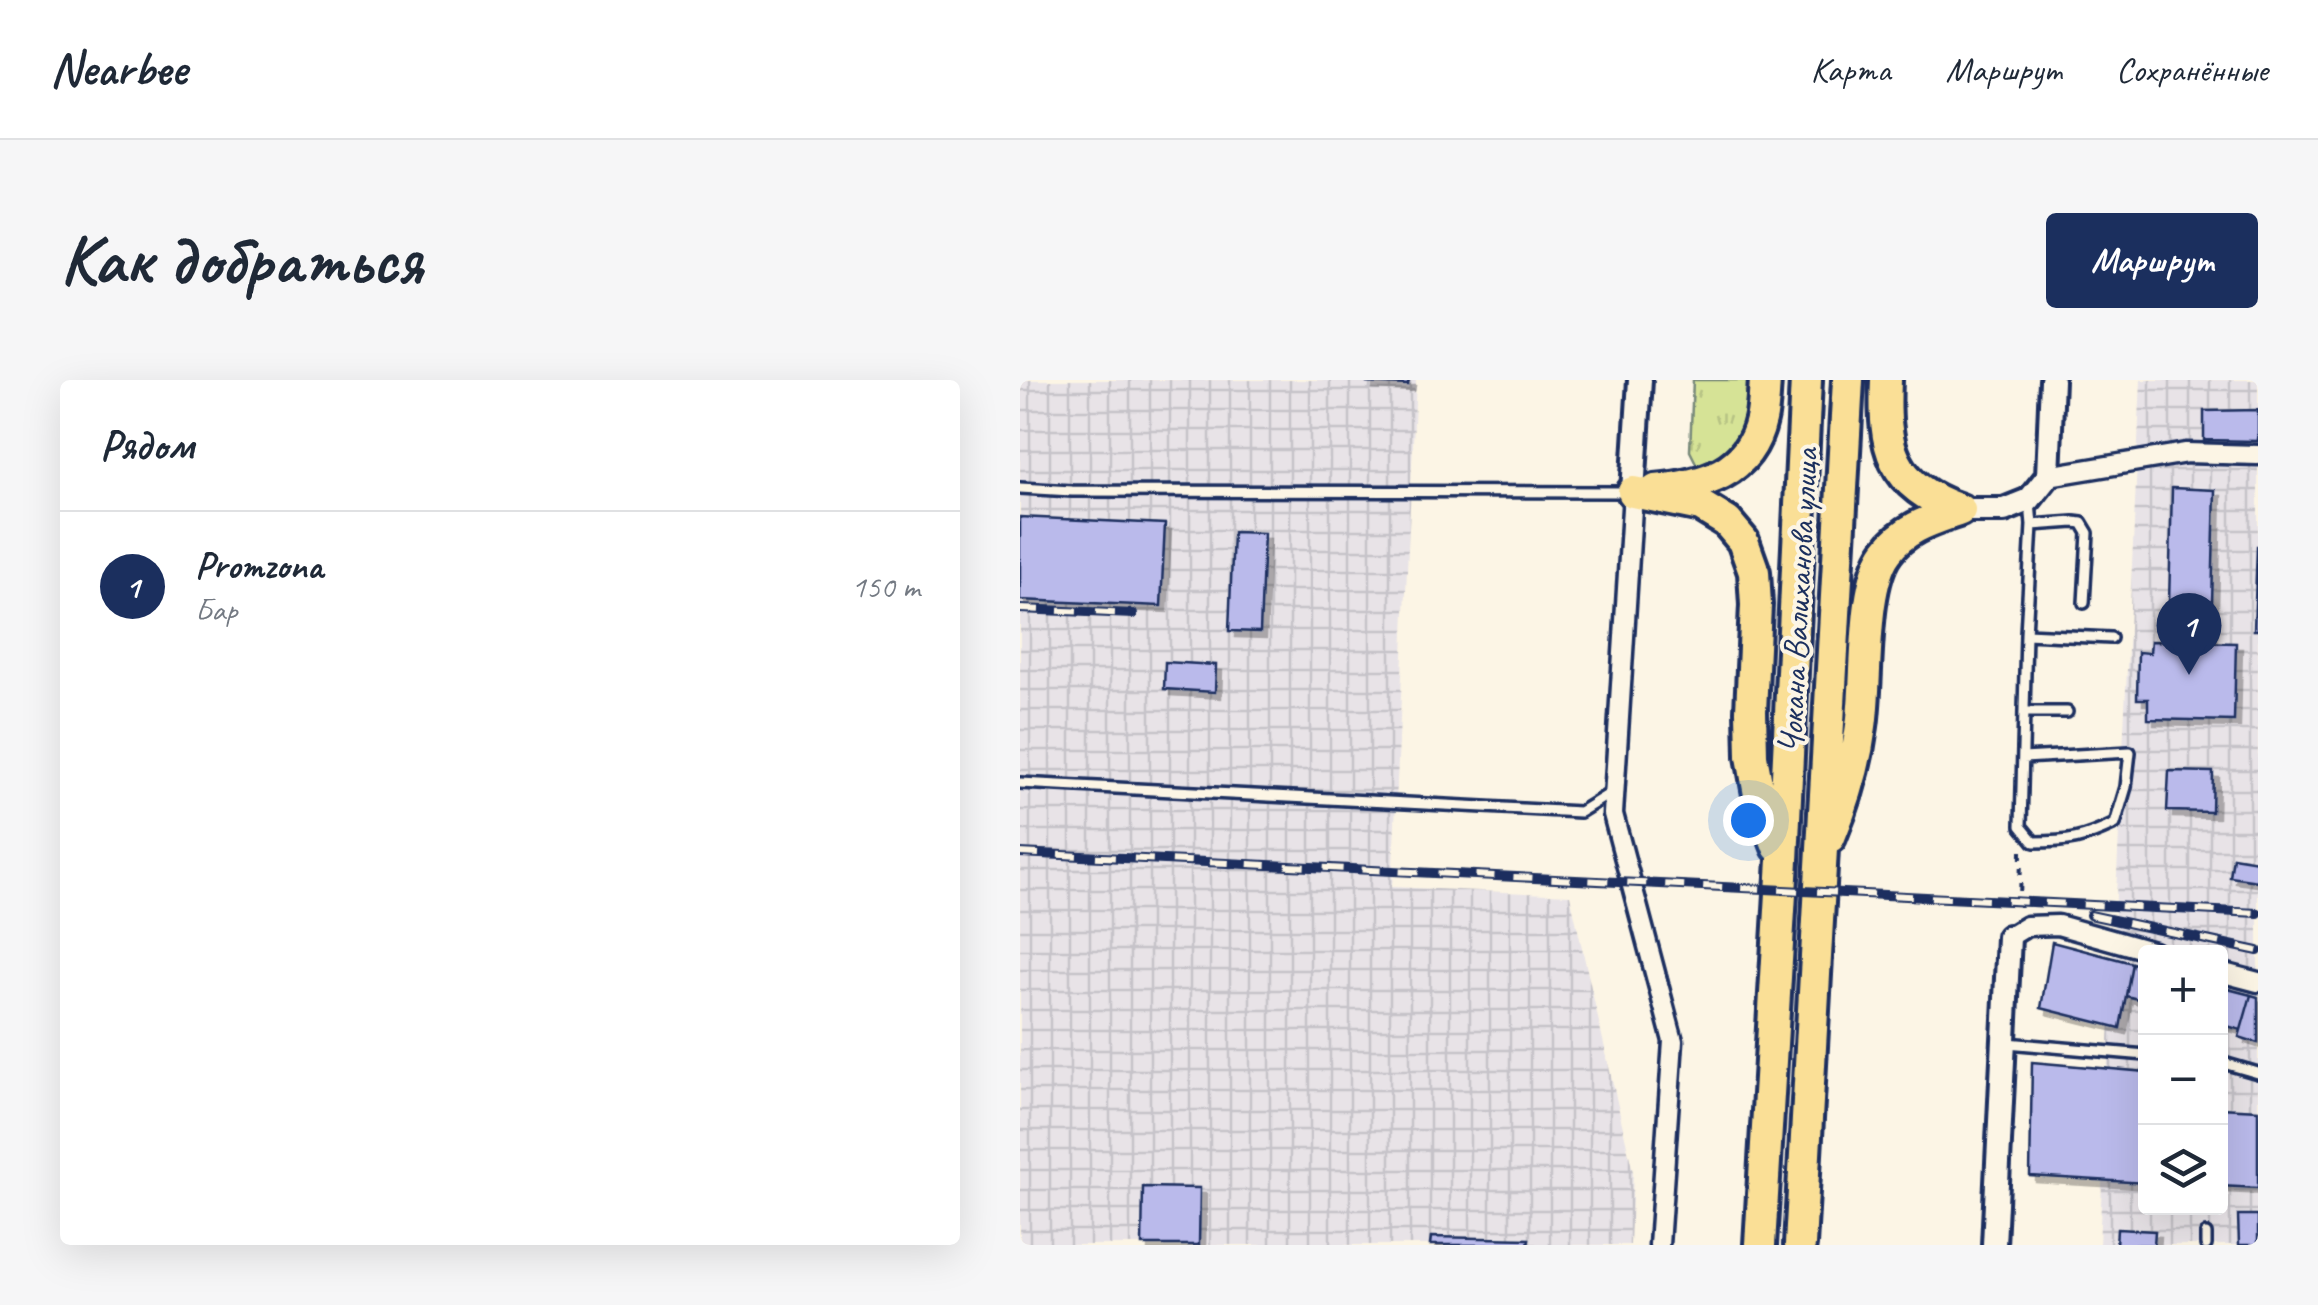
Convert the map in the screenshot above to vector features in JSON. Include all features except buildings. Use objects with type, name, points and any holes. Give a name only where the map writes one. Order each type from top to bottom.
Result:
[{"type":"main road","points":[[1633,492],[1704,482],[1728,472],[1748,452],[1761,422],[1765,380]]},
{"type":"main road","name":"Чокана Валиханова улица","points":[[1760,1245],[1806,380]]},
{"type":"main road","name":"Чокана Валиханова улица","points":[[1800,1245],[1848,380]]},
{"type":"main road","points":[[1886,380],[1884,418],[1888,444],[1899,469],[1914,487],[1934,501],[1960,510]]},
{"type":"main road","points":[[1633,492],[1700,506],[1727,522],[1743,541],[1754,572],[1756,606],[1752,756],[1760,800],[1783,860]]},
{"type":"main road","points":[[1820,864],[1854,766],[1862,723],[1876,572],[1884,555],[1913,528],[1960,510]]},
{"type":"street","points":[[1640,380],[1613,814],[1673,1041],[1659,1245]]},
{"type":"street","points":[[1960,510],[2004,510],[2029,500],[2048,476],[2052,380]]},
{"type":"street","points":[[2048,476],[2186,452],[2258,455]]},
{"type":"street","points":[[1994,1245],[2014,934],[2026,926],[2058,925],[2138,948]]},
{"type":"street","points":[[2228,974],[2258,982]]},
{"type":"lane","points":[[1020,488],[1633,492]]},
{"type":"lane","points":[[2024,758],[2130,752],[2126,787],[2115,824],[2067,842],[2034,842],[2021,826],[2032,525],[2029,500]]},
{"type":"lane","points":[[2032,525],[2082,524],[2088,533],[2084,603]]},
{"type":"lane","points":[[2026,634],[2111,638]]},
{"type":"lane","points":[[2025,712],[2067,712]]},
{"type":"lane","points":[[1020,783],[1580,812],[1614,791]]},
{"type":"lane","points":[[2004,1043],[2138,1054]]},
{"type":"lane","points":[[2228,1064],[2258,1073]]},
{"type":"path","points":[[2014,934],[2021,826]]},
{"type":"shaded area","points":[[1020,380],[1416,380],[1392,887],[1570,895],[1633,1172],[1630,1245],[1020,1245]]},
{"type":"shaded area","points":[[2141,380],[2258,380],[2258,1245],[2099,1245]]},
{"type":"green space","points":[[1693,380],[1755,380],[1743,442],[1715,464],[1697,465],[1690,451]]},
{"type":"railway","points":[[1020,609],[1133,614]]},
{"type":"railway","points":[[1020,853],[2258,913]]},
{"type":"railway","points":[[2090,915],[2258,951]]},
{"type":"place","name":"Promzona","points":[[2189,675]]}]
